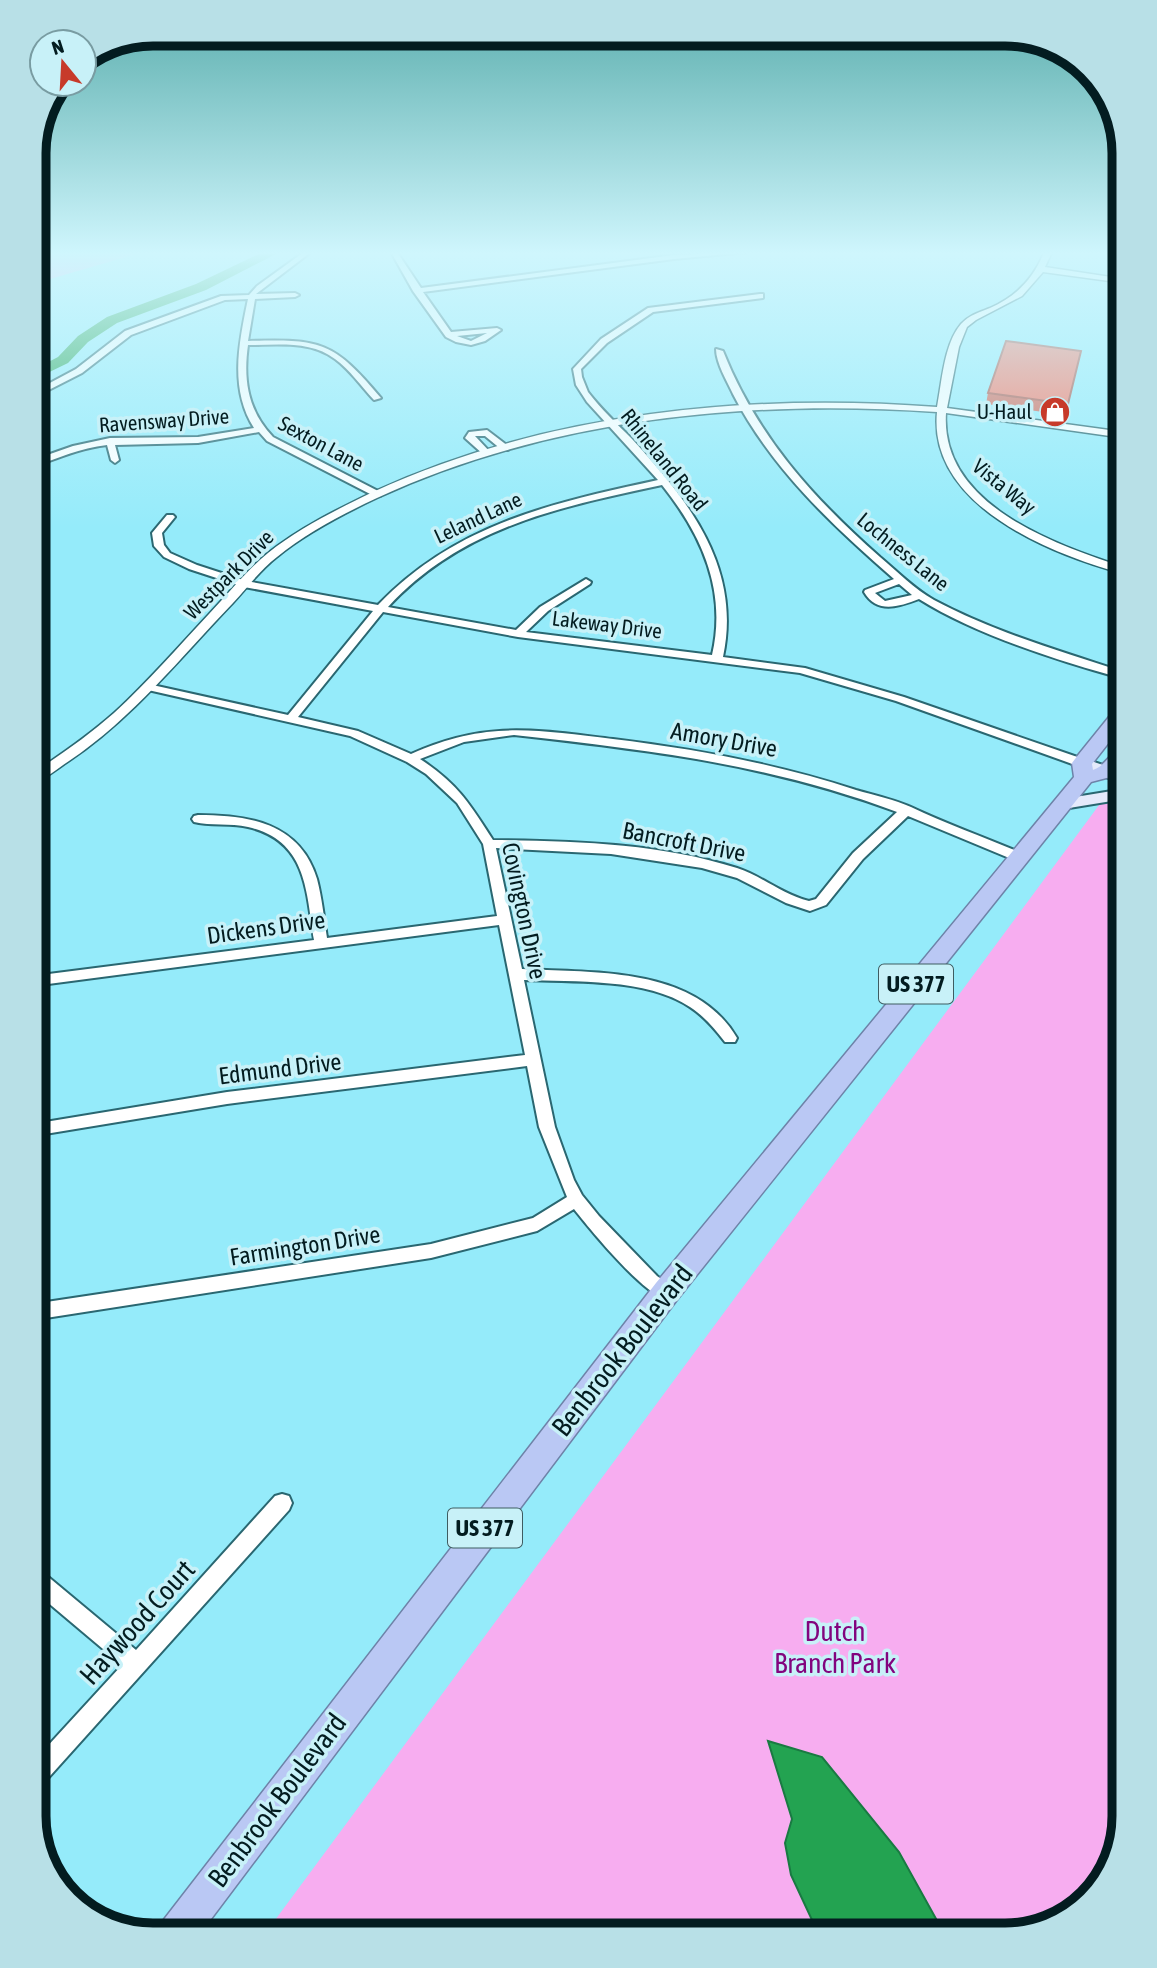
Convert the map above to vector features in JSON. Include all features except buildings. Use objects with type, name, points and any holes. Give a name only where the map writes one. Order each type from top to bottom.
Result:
[{"type":"highway","name":"Benbrook Boulevard","points":[[184,1922],[666,1292],[1063,804],[1112,729]]},
{"type":"highway","points":[[1083,771],[1112,775]]},
{"type":"main road","points":[[1063,804],[1112,796]]},
{"type":"street","points":[[46,389],[89,365],[115,344]]},
{"type":"street","name":"Sexton Lane","points":[[244,344],[243,398],[257,430],[377,494]]},
{"type":"street","points":[[297,344],[324,349],[339,358],[377,398]]},
{"type":"street","name":"Rhineland Road","points":[[601,344],[580,364],[576,376],[588,398],[663,482],[701,534],[723,617],[717,658]]},
{"type":"street","name":"Vista Way","points":[[959,344],[940,410],[941,439],[949,463],[963,482],[985,502],[1040,539],[1112,567]]},
{"type":"street","name":"Lochness Lane","points":[[719,351],[744,408],[796,481],[823,510],[901,580],[921,596],[989,631],[1112,672]]},
{"type":"street","name":"Westpark Drive","points":[[46,770],[77,750],[148,687],[272,555],[299,534],[377,494],[439,468],[505,448],[615,426],[744,408],[837,405],[940,410],[1112,433]]},
{"type":"street","name":"Ravensway Drive","points":[[46,459],[81,447],[110,441],[197,440],[257,430]]},
{"type":"street","points":[[487,453],[469,438],[472,434],[487,433],[505,448]]},
{"type":"street","points":[[110,441],[115,460]]},
{"type":"street","name":"Leland Lane","points":[[292,717],[380,609],[434,561],[486,532],[552,507],[663,482]]},
{"type":"street","name":"Lakeway Drive","points":[[170,517],[157,533],[159,546],[167,555],[244,584],[518,634],[717,658],[824,675],[1083,771]]},
{"type":"street","points":[[901,580],[869,592],[872,599],[879,604],[891,605],[921,596]]},
{"type":"street","points":[[518,634],[544,609],[586,582]]},
{"type":"street","name":"Covington Drive","points":[[148,687],[292,717],[354,733],[411,759],[430,771],[462,800],[489,844],[547,1127],[576,1200],[651,1281],[666,1292]]},
{"type":"street","name":"Amory Drive","points":[[411,759],[465,736],[514,732],[664,750],[765,767],[907,810],[1019,857]]},
{"type":"street","name":"Bancroft Drive","points":[[489,844],[564,845],[680,860],[743,875],[810,906],[821,902],[858,856],[907,810]]},
{"type":"street","points":[[198,819],[232,818],[265,827],[300,856],[308,872],[321,943]]},
{"type":"street","name":"Dickens Drive","points":[[46,979],[505,920]]},
{"type":"street","points":[[514,974],[620,981],[676,993],[702,1007],[730,1038]]},
{"type":"street","name":"Edmund Drive","points":[[46,1128],[227,1098],[533,1060]]},
{"type":"street","name":"Farmington Drive","points":[[46,1310],[431,1251],[537,1223],[576,1200]]},
{"type":"street","name":"Haywood Court","points":[[46,1763],[282,1503]]},
{"type":"street","points":[[46,1588],[137,1664]]},
{"type":"green space","name":"Dutch Branch Park","points":[[1105,797],[1112,797],[1112,1816],[1106,1850],[1094,1875],[1075,1896],[1052,1912],[1026,1920],[1005,1922],[274,1922]]},
{"type":"shaded area","points":[[768,1741],[822,1757],[899,1852],[938,1922],[813,1922],[791,1875],[785,1843],[792,1819]]},
{"type":"waterway","points":[[46,369],[63,360],[78,344]]},
{"type":"place","name":"U-Haul","points":[[1055,412]]}]
